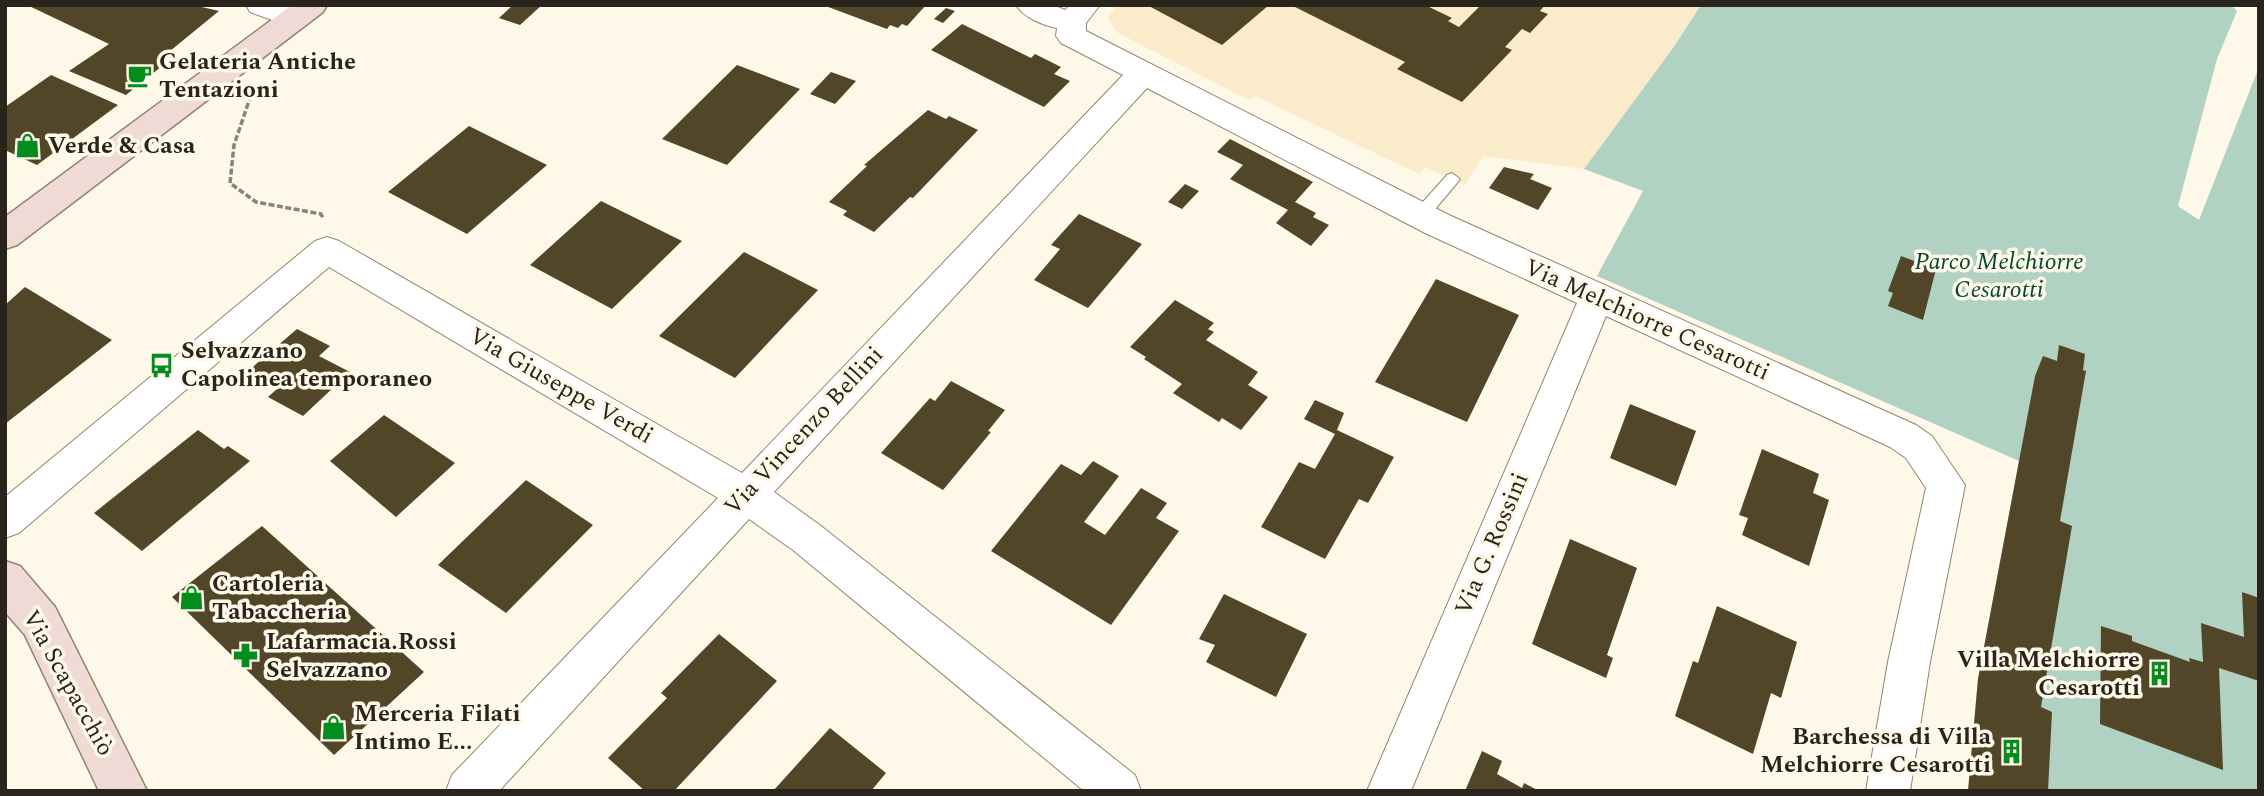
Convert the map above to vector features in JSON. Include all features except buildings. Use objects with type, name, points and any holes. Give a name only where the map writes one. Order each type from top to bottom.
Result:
[{"type":"street","points":[[260,5],[303,12]]},
{"type":"street","name":"Via Melchiorre Cesarotti","points":[[1030,5],[1054,18],[1079,13]]},
{"type":"street","points":[[5,236],[303,12]]},
{"type":"street","name":"Via Melchiorre Cesarotti","points":[[1079,13],[1070,36],[1142,74],[1240,121],[1420,216],[1903,436],[1919,447],[1946,485],[1909,662],[1888,791]]},
{"type":"street","name":"Via Vincenzo Bellini","points":[[468,791],[1142,74]]},
{"type":"street","name":"Via Giuseppe Verdi","points":[[5,521],[327,250],[745,494],[817,547],[1119,791]]},
{"type":"street","name":"Via G. Rossini","points":[[1389,791],[1596,298]]},
{"type":"street","name":"Via Scapacchiò","points":[[5,580],[40,621],[124,791]]},
{"type":"lane","points":[[1420,216],[1452,179]]},
{"type":"path","points":[[253,88],[234,145],[230,183],[256,202],[321,214],[324,221]]},
{"type":"shaded area","points":[[1116,5],[1701,5],[1673,48],[1584,169],[1484,156],[1464,185],[1425,167],[1419,174],[1255,96],[1249,100],[1118,33],[1108,19]]},
{"type":"green space","name":"Parco Melchiorre Cesarotti","points":[[1701,5],[2231,5],[2237,11],[2217,59],[2178,206],[2199,220],[2259,67],[2259,791],[1968,791],[1978,679],[2019,461],[1597,276],[1643,191],[1584,169],[1673,48]]},
{"type":"place","name":"Gelateria Antiche Tentazioni","points":[[139,76]]},
{"type":"place","name":"Verde & Casa","points":[[28,146]]},
{"type":"place","name":"Selvazzano Capolinea temporaneo","points":[[161,365]]},
{"type":"place","name":"Cartoleria Tabaccheria","points":[[192,598]]},
{"type":"place","name":"Lafarmacia.Rossi Selvazzano","points":[[246,656]]},
{"type":"place","name":"Villa Melchiorre Cesarotti","points":[[2160,674]]},
{"type":"place","name":"Merceria Filati Intimo E...","points":[[334,728]]},
{"type":"place","name":"Barchessa di Villa Melchiorre Cesarotti","points":[[2011,751]]}]
